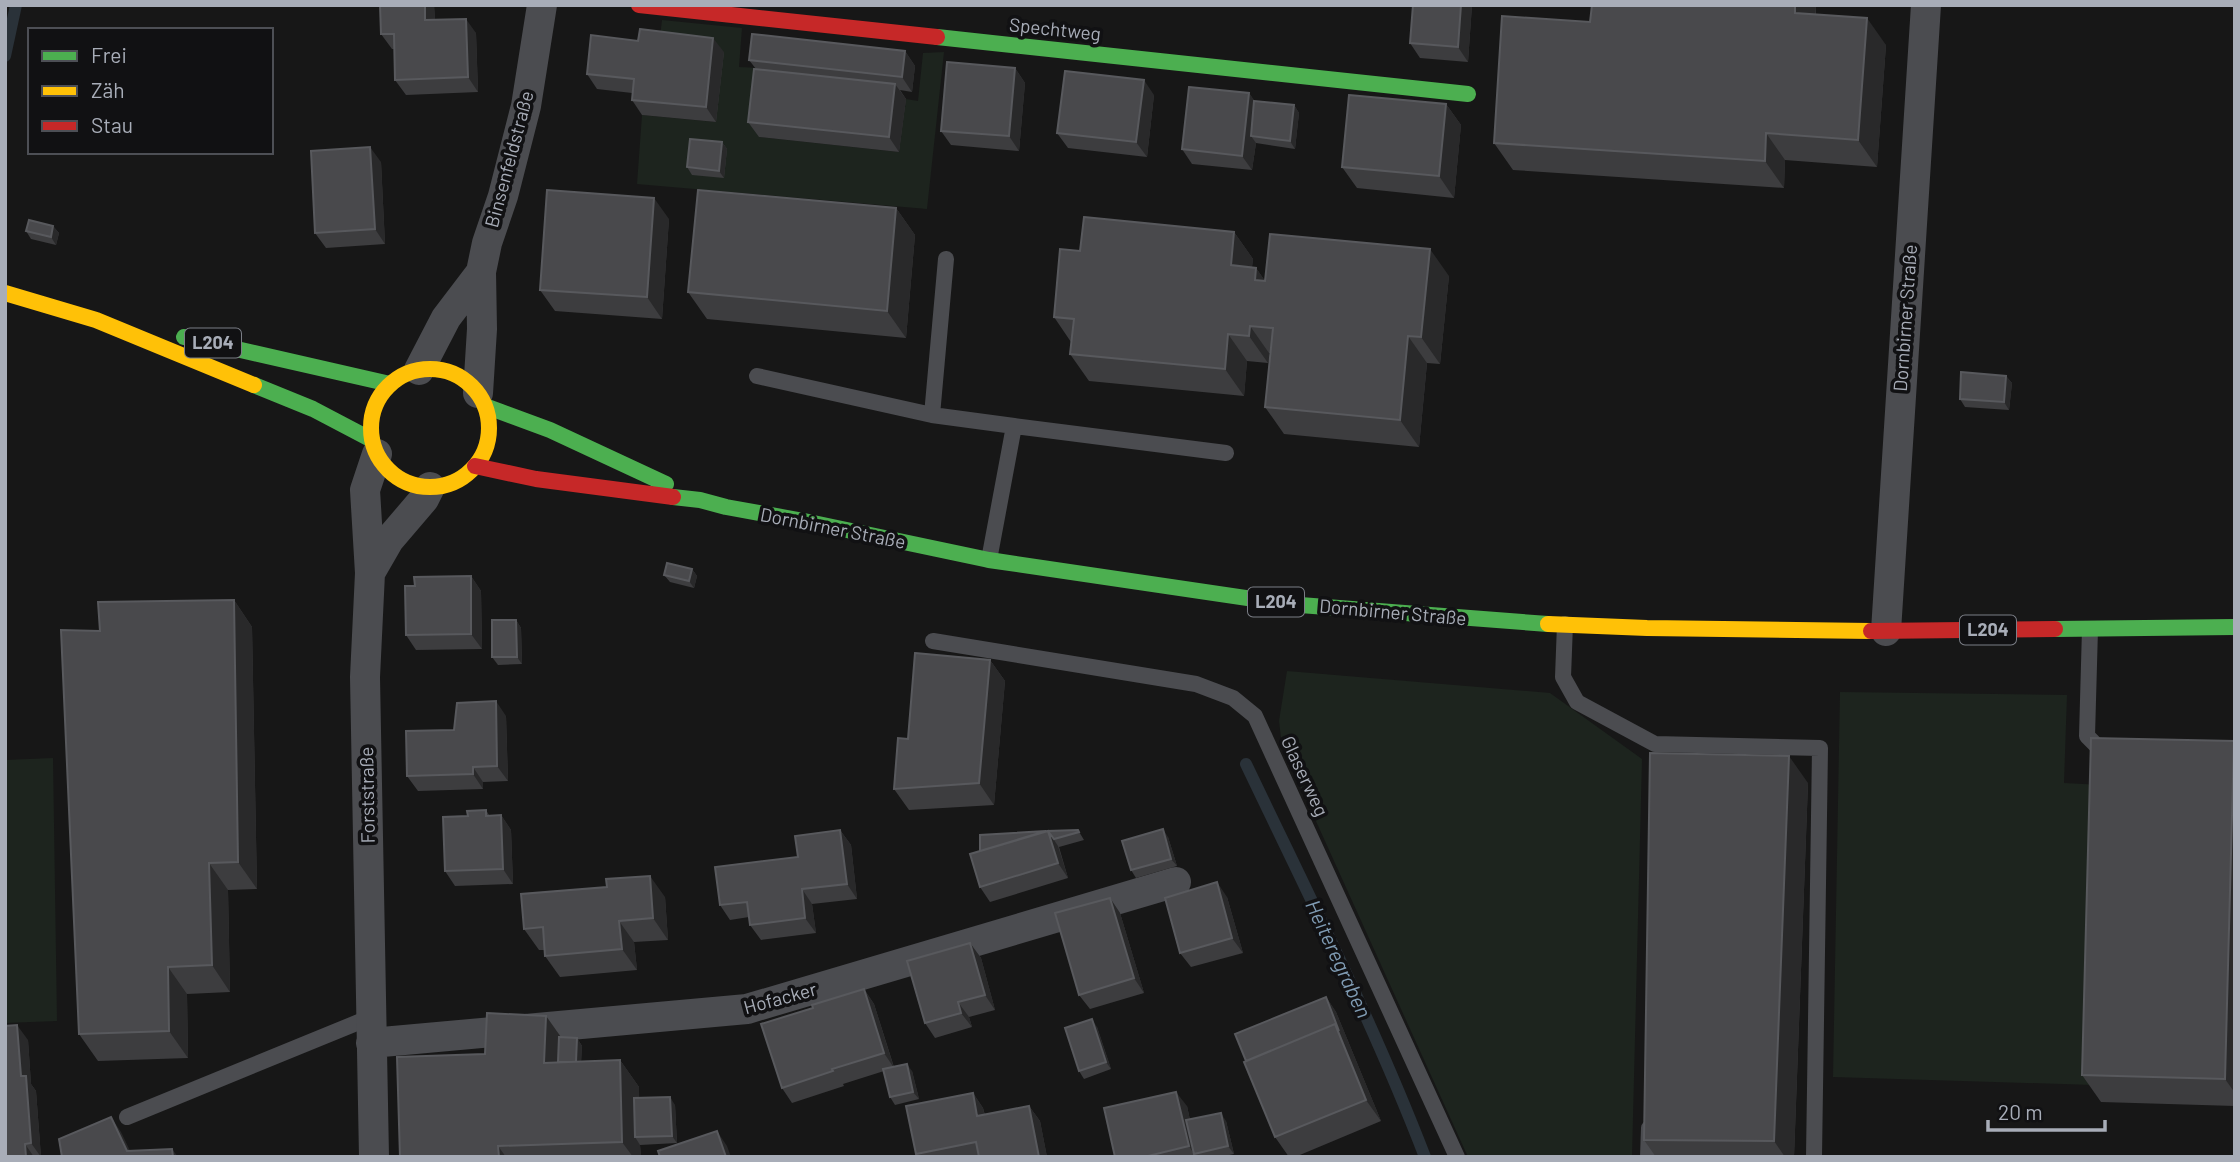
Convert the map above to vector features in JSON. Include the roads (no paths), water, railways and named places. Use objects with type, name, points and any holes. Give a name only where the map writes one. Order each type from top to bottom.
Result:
[{"type":"main road","name":"Spechtweg","points":[[639,5],[1468,94]]},
{"type":"main road","name":"L204","points":[[5,293],[96,320],[260,353],[390,384]]},
{"type":"main road","name":"L204","points":[[96,320],[313,409],[375,447],[386,467],[398,477],[413,486],[430,487]]},
{"type":"main road","name":"Dornbirner Straße","points":[[419,370],[441,370],[462,377],[482,399],[700,500]]},
{"type":"main road","points":[[375,447],[372,419],[378,400],[390,384],[403,375],[419,370]]},
{"type":"main road","points":[[430,487],[459,480],[475,466],[486,448],[490,426],[482,399]]},
{"type":"main road","name":"Dornbirner Straße","points":[[475,466],[536,479],[700,500],[989,561],[1287,604],[1506,622],[1647,628],[1886,631],[2235,627]]},
{"type":"street","name":"Binsenfeldstraße","points":[[482,399],[481,272],[526,106],[541,5]]},
{"type":"street","name":"Dornbirner Straße","points":[[1886,631],[1926,5]]},
{"type":"street","name":"Binsenfeldstraße","points":[[419,370],[446,318],[481,272]]},
{"type":"street","name":"Forststraße","points":[[374,1157],[365,677],[370,573],[365,490],[375,447]]},
{"type":"street","name":"Forststraße","points":[[370,573],[388,540],[424,499],[430,487]]},
{"type":"street","name":"Hofacker","points":[[371,1030],[747,1009],[1176,882]]},
{"type":"lane","points":[[932,415],[946,259]]},
{"type":"lane","points":[[757,376],[932,415],[1226,453]]},
{"type":"lane","points":[[989,561],[1014,426]]},
{"type":"lane","points":[[1564,624],[1563,677],[1577,702],[1655,751],[1820,748],[1814,1157]]},
{"type":"lane","points":[[2090,628],[2087,736],[2100,749],[2127,749]]},
{"type":"lane","name":"Glaserweg","points":[[933,641],[1196,684],[1233,698],[1255,716],[1457,1157]]},
{"type":"lane","points":[[127,1117],[371,1030]]},
{"type":"lane","points":[[1648,1157],[1649,1115]]},
{"type":"waterway","points":[[5,56],[16,5]]},
{"type":"waterway","name":"Heiteregraben","points":[[1246,764],[1362,1008],[1425,1157]]}]
